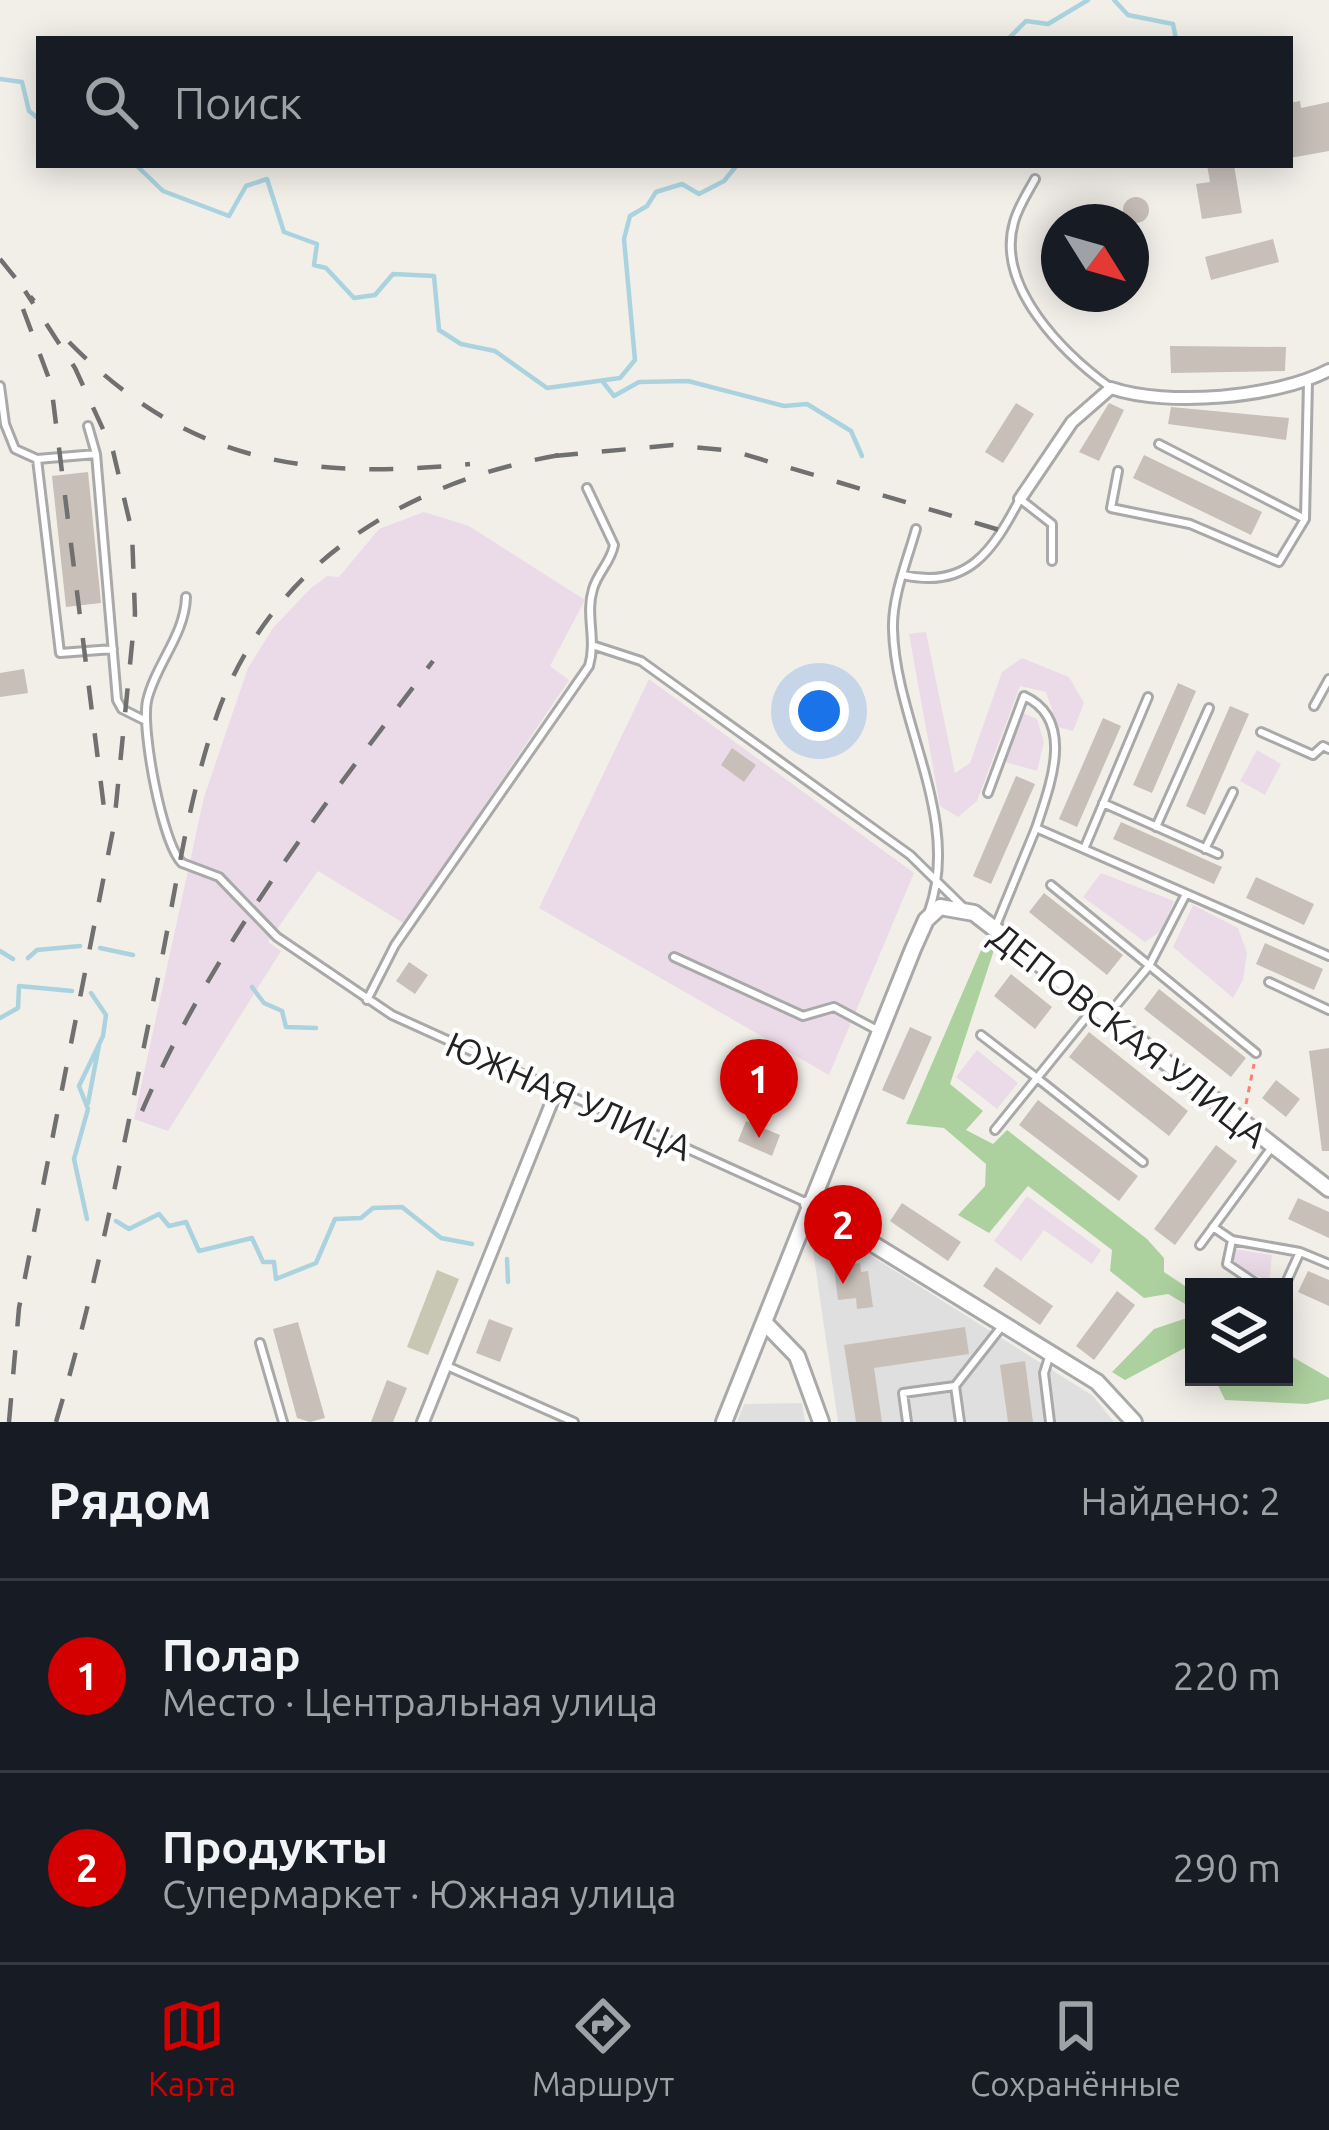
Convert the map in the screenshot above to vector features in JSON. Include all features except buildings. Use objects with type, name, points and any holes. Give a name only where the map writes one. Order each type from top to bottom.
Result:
[{"type":"street","points":[[1020,499],[1072,422],[1111,388],[1144,396],[1260,393],[1308,381],[1329,370]]},
{"type":"street","name":"ДЕПОВСКАЯ УЛИЦА","points":[[926,920],[940,907],[964,908],[1329,1189]]},
{"type":"street","points":[[724,1422],[926,920]]},
{"type":"street","points":[[423,1422],[557,1089]]},
{"type":"street","name":"ЮЖНАЯ УЛИЦА","points":[[808,1204],[1051,1350],[1097,1382],[1134,1422]]},
{"type":"street","points":[[766,1324],[796,1355],[821,1422]]},
{"type":"lane","points":[[1035,178],[1014,220],[1016,270],[1054,338],[1111,388]]},
{"type":"lane","points":[[1118,472],[1111,508],[1190,524],[1279,562],[1305,519],[1308,381]]},
{"type":"lane","points":[[0,386],[10,442],[37,459],[96,454]]},
{"type":"lane","points":[[88,426],[96,454],[119,705],[146,721],[148,696],[182,624],[186,597]]},
{"type":"lane","points":[[1159,444],[1305,519]]},
{"type":"lane","points":[[37,459],[60,653],[113,649]]},
{"type":"lane","points":[[367,1000],[395,945],[583,677],[595,646],[590,616],[593,588],[614,545],[587,488]]},
{"type":"lane","points":[[904,575],[938,580],[966,568],[990,548],[1020,499],[1052,524],[1052,561]]},
{"type":"lane","points":[[916,530],[893,633],[935,828],[938,880],[926,920]]},
{"type":"lane","points":[[595,646],[641,661],[938,880],[964,908]]},
{"type":"lane","points":[[1314,706],[1329,679]]},
{"type":"lane","points":[[988,793],[1024,696],[1036,702],[1049,724],[1058,761],[995,930]]},
{"type":"lane","points":[[1084,849],[1148,697]]},
{"type":"lane","points":[[1156,827],[1209,709]]},
{"type":"lane","name":"ЮЖНАЯ УЛИЦА","points":[[146,721],[164,833],[175,856],[219,877],[277,937],[367,1000],[808,1204]]},
{"type":"lane","points":[[1262,732],[1313,755],[1323,746],[1329,749]]},
{"type":"lane","points":[[1205,849],[1233,792]]},
{"type":"lane","points":[[1103,803],[1218,854]]},
{"type":"lane","points":[[1036,828],[1329,956]]},
{"type":"lane","points":[[1051,885],[1256,1053]]},
{"type":"lane","points":[[1118,1003],[1149,966],[1186,894]]},
{"type":"lane","points":[[674,957],[802,1016],[834,1007],[880,1032]]},
{"type":"lane","points":[[1269,982],[1329,1010]]},
{"type":"lane","points":[[995,1130],[1096,1006]]},
{"type":"lane","points":[[981,1035],[1143,1162]]},
{"type":"lane","points":[[1200,1245],[1272,1147]]},
{"type":"lane","points":[[1213,1227],[1232,1240],[1300,1252],[1329,1264]]},
{"type":"lane","points":[[1232,1240],[1227,1264],[1248,1278]]},
{"type":"lane","points":[[1289,1278],[1300,1252]]},
{"type":"lane","points":[[907,1422],[903,1393],[955,1386],[1005,1322]]},
{"type":"lane","points":[[260,1343],[283,1422]]},
{"type":"lane","points":[[1049,1422],[1044,1373],[1051,1350]]},
{"type":"lane","points":[[447,1366],[574,1422]]},
{"type":"lane","points":[[955,1386],[960,1422]]},
{"type":"path","points":[[1246,1104],[1256,1053]]},
{"type":"shaded area","points":[[424,512],[469,526],[585,600],[550,666],[569,680],[405,924],[318,871],[268,942],[281,951],[168,1131],[134,1119],[204,797],[248,668],[273,628],[310,589],[327,576],[339,577],[379,529]]},
{"type":"shaded area","points":[[926,632],[955,773],[970,763],[1002,672],[1022,658],[1069,677],[1084,703],[1073,731],[1058,727],[1046,692],[1020,686],[977,801],[958,817],[940,806],[909,634]]},
{"type":"shaded area","points":[[649,679],[914,873],[829,1075],[539,908]]},
{"type":"shaded area","points":[[1023,713],[1037,719],[1044,742],[1037,771],[1005,762]]},
{"type":"shaded area","points":[[1257,750],[1281,764],[1265,795],[1240,781]]},
{"type":"shaded area","points":[[1101,873],[1174,901],[1161,931],[1145,942],[1083,897]]},
{"type":"shaded area","points":[[1193,905],[1238,928],[1247,953],[1243,980],[1233,998],[1173,947]]},
{"type":"shaded area","points":[[977,1050],[1018,1083],[997,1109],[956,1077]]},
{"type":"shaded area","points":[[1027,1196],[1101,1250],[1092,1264],[1044,1230],[1021,1261],[994,1241]]},
{"type":"shaded area","points":[[835,1233],[1093,1396],[1114,1422],[838,1422],[811,1237]]},
{"type":"shaded area","points":[[1234,1249],[1272,1255],[1269,1278],[1233,1265]]},
{"type":"shaded area","points":[[437,1270],[459,1279],[428,1355],[407,1347]]},
{"type":"shaded area","points":[[802,1403],[805,1422],[737,1422],[744,1404]]},
{"type":"green space","points":[[984,943],[994,950],[950,1084],[983,1111],[966,1130],[993,1144],[1007,1130],[1147,1239],[1164,1258],[1164,1272],[1185,1286],[1185,1304],[1168,1294],[1144,1298],[1110,1271],[1112,1250],[1028,1186],[989,1233],[958,1215],[985,1186],[986,1164],[944,1128],[906,1124]]},
{"type":"green space","points":[[1185,1319],[1185,1348],[1125,1380],[1112,1372],[1154,1329]]},
{"type":"green space","points":[[1293,1357],[1329,1378],[1329,1399],[1307,1404],[1225,1400],[1218,1386],[1293,1386]]},
{"type":"waterway","points":[[1011,36],[1026,21],[1048,24],[1088,0]]},
{"type":"waterway","points":[[1114,0],[1128,15],[1173,24],[1175,36]]},
{"type":"waterway","points":[[0,79],[22,82],[29,111],[36,117]]},
{"type":"waterway","points":[[139,168],[163,191],[229,216],[246,186],[267,179],[284,232],[317,244],[314,265],[326,268],[354,298],[375,295],[393,274],[434,276],[439,330],[461,344],[495,351],[547,388],[620,378],[635,360],[624,239],[630,216],[647,206],[656,192],[682,184],[699,194],[724,181],[735,168]]},
{"type":"waterway","points":[[603,382],[614,396],[639,382],[688,381],[784,406],[807,404],[851,431],[862,456]]},
{"type":"waterway","points":[[28,958],[37,950],[80,946]]},
{"type":"waterway","points":[[100,948],[133,955]]},
{"type":"waterway","points":[[0,951],[13,959]]},
{"type":"waterway","points":[[0,1018],[18,1008],[19,986],[72,991]]},
{"type":"waterway","points":[[252,987],[264,1003],[282,1011],[286,1027],[316,1028]]},
{"type":"waterway","points":[[87,1219],[74,1159],[88,1109],[79,1086],[103,1036],[106,1015],[91,993]]},
{"type":"waterway","points":[[88,1103],[99,1045]]},
{"type":"waterway","points":[[116,1221],[129,1229],[159,1214],[169,1226],[186,1222],[199,1251],[252,1238],[263,1262],[274,1262],[276,1279],[316,1263],[335,1219],[361,1218],[373,1208],[402,1207],[441,1238],[472,1244]]},
{"type":"waterway","points":[[507,1259],[508,1282]]},
{"type":"railway","points":[[0,259],[34,301]]},
{"type":"railway","points":[[9,1422],[19,1308],[114,825],[135,614],[132,532],[113,451],[75,368],[25,291]]},
{"type":"railway","points":[[23,309],[51,384],[105,816]]},
{"type":"railway","points":[[69,342],[159,415],[253,455],[355,469],[470,464]]},
{"type":"railway","points":[[554,456],[673,445],[733,451],[1013,534]]},
{"type":"railway","points":[[56,1422],[112,1201],[198,777],[218,712],[243,658],[274,611],[312,570],[356,535],[403,506],[455,483],[566,454]]},
{"type":"railway","points":[[142,1111],[237,934],[312,823],[433,661]]},
{"type":"place","name":"Полар","points":[[759,1138]]},
{"type":"place","name":"Продукты","points":[[843,1284]]}]
